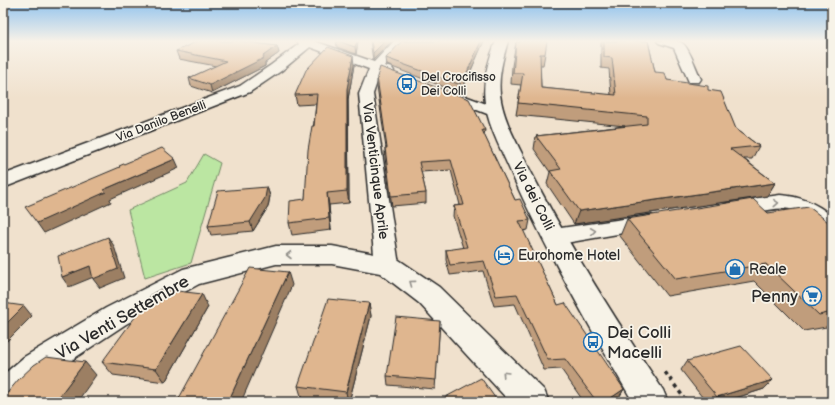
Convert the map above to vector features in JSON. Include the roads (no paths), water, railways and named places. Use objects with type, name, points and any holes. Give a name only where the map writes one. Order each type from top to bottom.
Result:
[{"type":"street","name":"Via Danilo Benelli","points":[[3,182],[245,89],[285,60]]},
{"type":"street","points":[[356,60],[399,76]]},
{"type":"street","name":"Via Venticinque Aprile","points":[[383,60],[376,67],[366,94],[388,265]]},
{"type":"street","name":"Via dei Colli","points":[[495,60],[492,81],[492,95],[495,112],[530,192],[613,340],[652,402]]},
{"type":"street","points":[[686,60],[694,79]]},
{"type":"street","points":[[435,89],[495,112]]},
{"type":"street","points":[[717,211],[778,202],[796,203],[806,207],[832,227]]},
{"type":"street","points":[[554,236],[671,219]]},
{"type":"street","name":"Via Venti Settembre","points":[[3,397],[35,367],[116,316],[192,276],[276,255],[332,255],[388,265],[429,295],[532,402]]},
{"type":"place","name":"Del Crocifisso Dei Colli","points":[[407,84]]},
{"type":"place","name":"Eurohome Hotel","points":[[504,255]]},
{"type":"place","name":"Reale","points":[[735,269]]},
{"type":"place","name":"Penny","points":[[812,296]]},
{"type":"place","name":"Dei Colli Macelli","points":[[593,342]]}]
